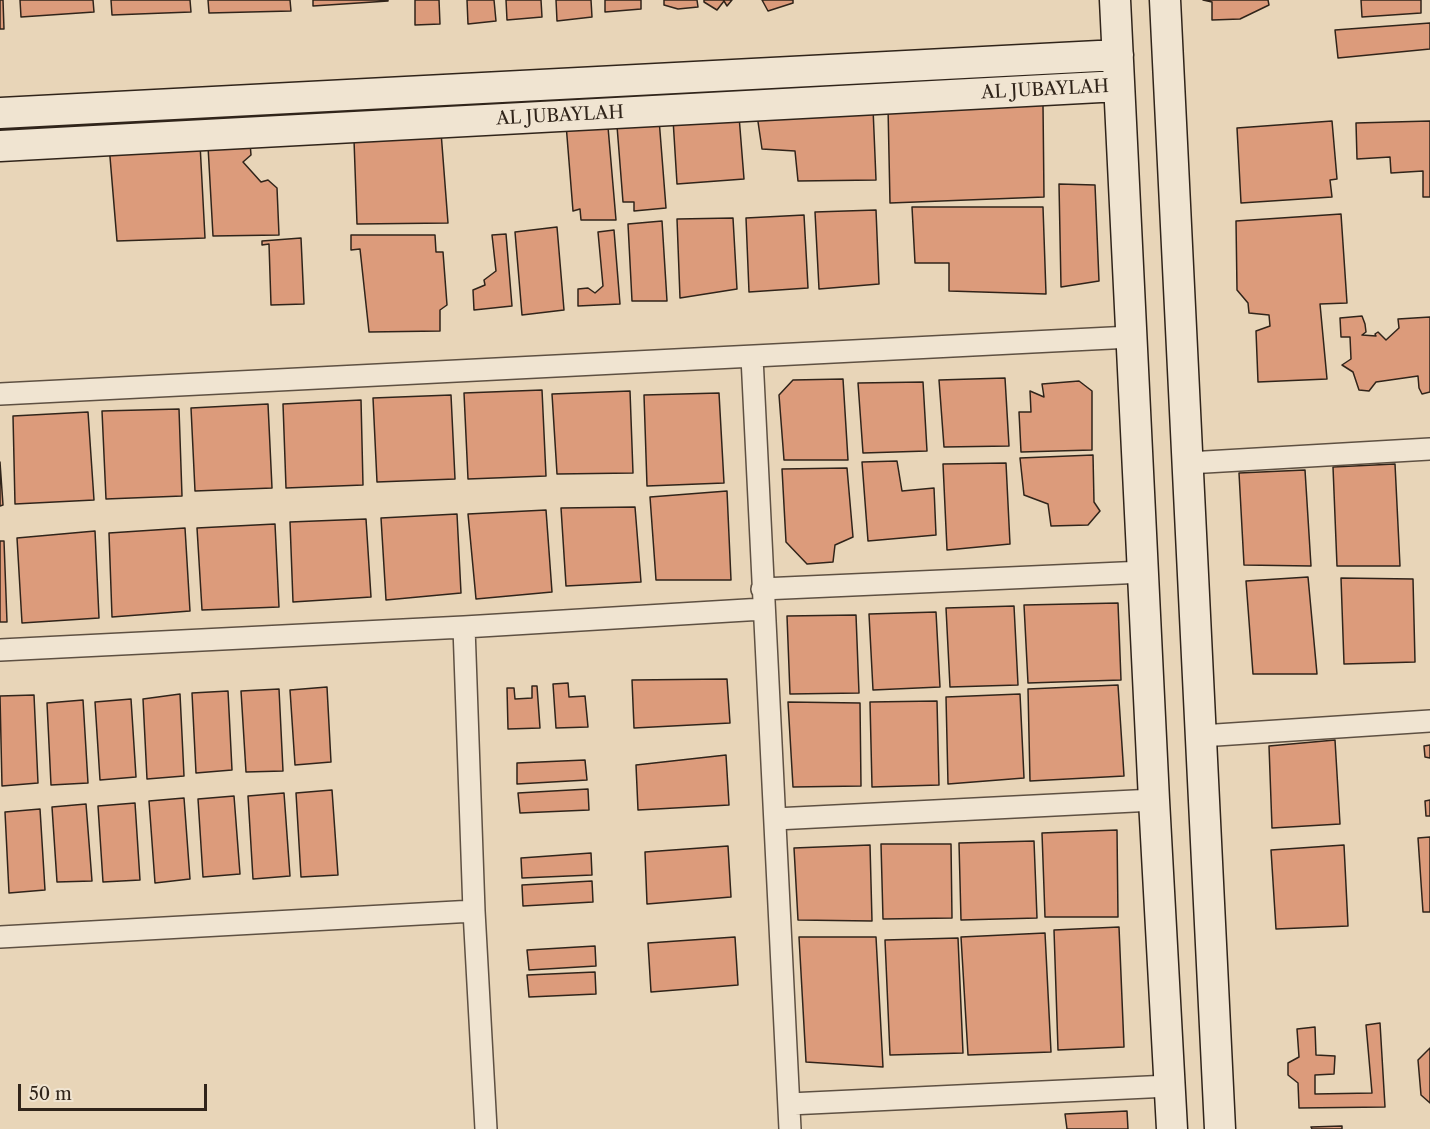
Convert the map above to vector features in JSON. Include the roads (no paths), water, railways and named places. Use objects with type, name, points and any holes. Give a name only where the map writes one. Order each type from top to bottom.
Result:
[{"type":"street","points":[[1115,0],[1172,1129]]},
{"type":"street","points":[[1165,0],[1220,1129]]},
{"type":"street","points":[[0,113],[1118,55]]},
{"type":"street","name":"AL JUBAYLAH","points":[[0,146],[1119,86]]},
{"type":"street","points":[[0,394],[1131,337]]},
{"type":"street","points":[[752,357],[790,1129]]},
{"type":"street","points":[[1188,463],[1430,449]]},
{"type":"street","points":[[0,650],[464,627],[763,599],[1144,572]]},
{"type":"street","points":[[464,627],[474,910],[486,1129]]},
{"type":"street","points":[[1201,736],[1430,721]]},
{"type":"street","points":[[776,819],[1154,800]]},
{"type":"street","points":[[0,937],[474,910]]},
{"type":"street","points":[[789,1104],[1169,1086]]}]
